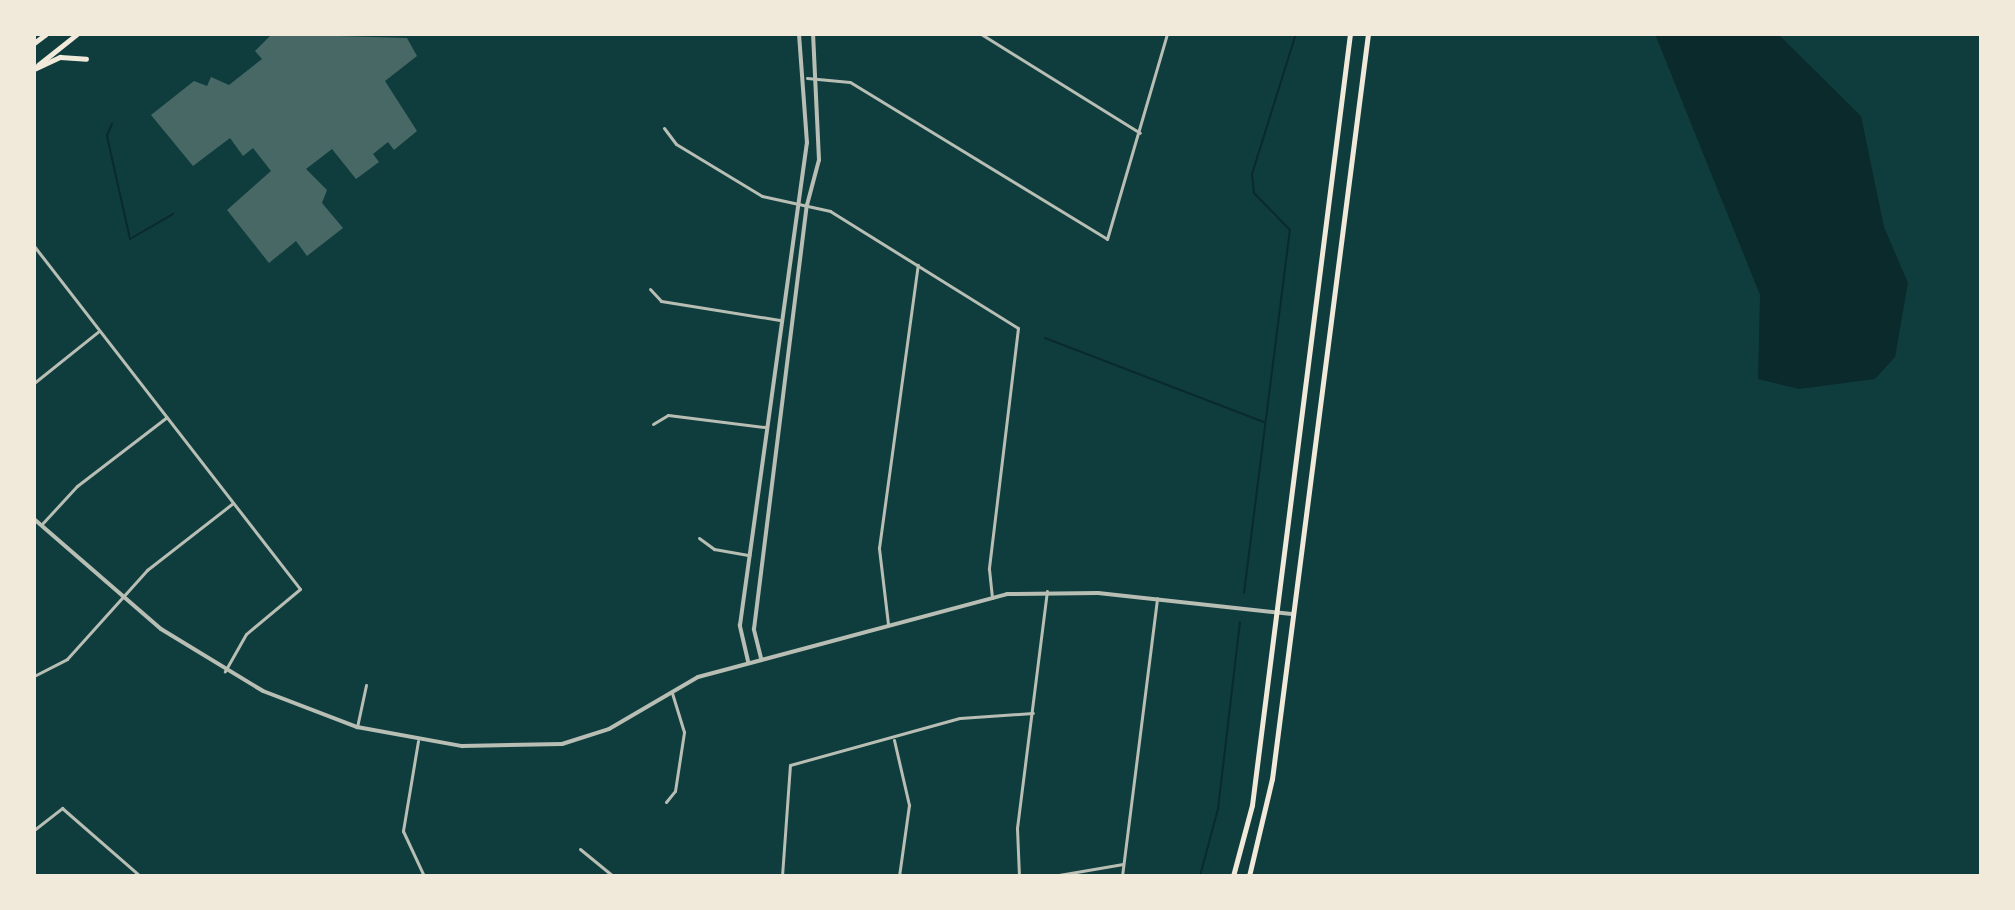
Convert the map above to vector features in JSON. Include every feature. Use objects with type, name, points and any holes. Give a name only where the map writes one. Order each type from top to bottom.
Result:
[{"type":"main road","points":[[34,43],[46,34]]},
{"type":"main road","points":[[1233,876],[1252,805],[1350,34]]},
{"type":"main road","points":[[1249,876],[1270,792],[1368,34]]},
{"type":"main road","points":[[34,68],[72,35]]},
{"type":"main road","points":[[34,68],[60,57],[86,59]]},
{"type":"street","points":[[748,662],[740,625],[793,203],[807,143],[807,78],[799,34]]},
{"type":"street","points":[[761,658],[754,629],[807,205],[819,160],[819,77],[813,34]]},
{"type":"street","points":[[981,34],[1140,133]]},
{"type":"street","points":[[807,78],[838,77],[874,95],[1107,239],[1167,34]]},
{"type":"street","points":[[664,128],[676,144],[762,196],[830,211],[1018,328],[989,569],[992,598]]},
{"type":"street","points":[[34,246],[300,589],[246,634],[225,671]]},
{"type":"street","points":[[888,624],[879,548],[918,265]]},
{"type":"street","points":[[650,289],[661,301],[779,320]]},
{"type":"street","points":[[34,383],[99,331]]},
{"type":"street","points":[[653,424],[668,415],[765,427]]},
{"type":"street","points":[[41,525],[77,486],[167,417]]},
{"type":"street","points":[[34,676],[67,659],[123,596],[233,503]]},
{"type":"street","points":[[34,519],[123,596],[225,671],[357,727],[418,741],[562,744],[609,729],[672,692],[748,662],[992,598],[1047,591],[1157,598],[1292,614]]},
{"type":"street","points":[[699,538],[714,549],[749,555]]},
{"type":"street","points":[[1019,876],[1017,828],[1047,591]]},
{"type":"street","points":[[1122,876],[1157,598]]},
{"type":"street","points":[[357,727],[366,685]]},
{"type":"street","points":[[666,802],[675,791],[684,732],[672,692]]},
{"type":"street","points":[[782,876],[790,765],[960,718],[1033,713]]},
{"type":"street","points":[[893,738],[909,805],[899,876]]},
{"type":"street","points":[[418,741],[403,831],[424,876]]},
{"type":"street","points":[[34,830],[62,808],[140,876]]},
{"type":"street","points":[[580,849],[613,876]]},
{"type":"street","points":[[1053,876],[1123,864]]},
{"type":"water","points":[[1655,34],[1778,34],[1861,116],[1884,227],[1908,283],[1895,357],[1875,379],[1799,389],[1758,379],[1760,295]]},
{"type":"building","points":[[272,34],[407,38],[417,56],[385,81],[417,131],[394,150],[388,142],[373,154],[379,162],[356,179],[332,149],[306,169],[327,190],[322,203],[343,228],[307,256],[296,241],[269,263],[227,210],[271,171],[253,148],[243,156],[230,138],[193,166],[151,115],[194,81],[207,86],[211,77],[229,85],[262,59],[255,51]]},
{"type":"waterway","points":[[1244,593],[1290,230],[1254,193],[1252,174],[1296,34]]},
{"type":"waterway","points":[[112,124],[107,136],[130,239],[173,214]]},
{"type":"waterway","points":[[1045,338],[1264,422]]},
{"type":"waterway","points":[[1200,876],[1218,809],[1240,622]]}]
